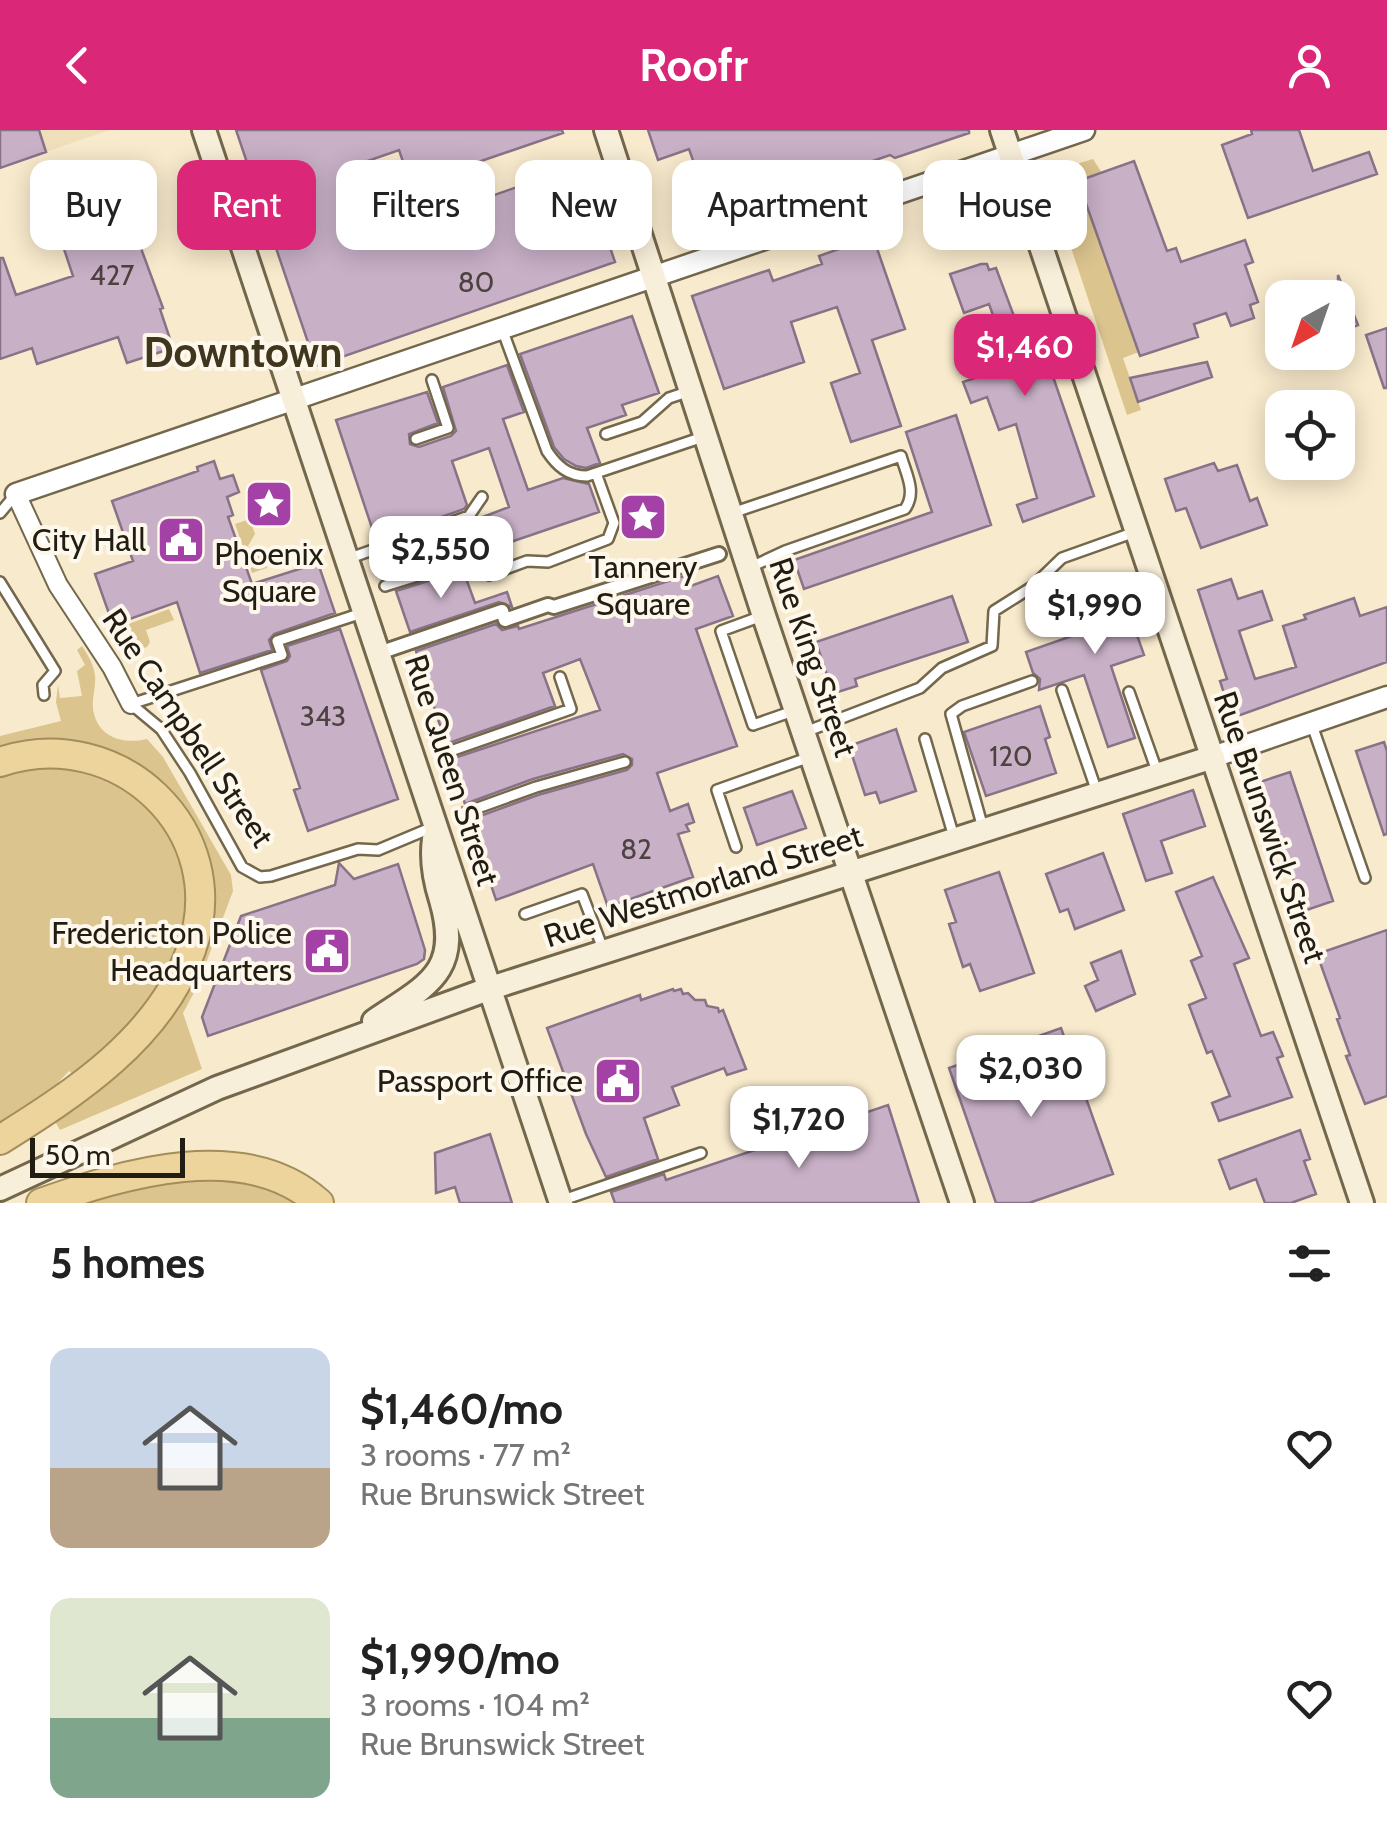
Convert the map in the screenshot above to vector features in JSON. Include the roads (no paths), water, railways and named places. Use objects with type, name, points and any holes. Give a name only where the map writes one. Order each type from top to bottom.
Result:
[{"type":"highway","points":[[0,762],[50,751],[83,754],[132,777],[156,796],[176,820],[190,849],[199,884],[198,922],[191,951],[159,1012],[118,1054],[0,1140]]},
{"type":"highway","points":[[52,1199],[142,1174],[180,1167],[218,1167],[252,1170],[289,1184],[318,1203]]},
{"type":"main road","name":"Rue Queen Street","points":[[204,130],[561,1202]]},
{"type":"main road","name":"Rue King Street","points":[[606,130],[730,514],[962,1203]]},
{"type":"main road","name":"Rue Brunswick Street","points":[[1002,130],[1362,1203]]},
{"type":"main road","name":"Rue Westmorland Street","points":[[0,1189],[217,1088],[491,988],[1213,757]]},
{"type":"main road","points":[[343,1041],[426,986],[447,955],[449,939],[435,880],[436,826]]},
{"type":"street","points":[[8,494],[1084,130]]},
{"type":"street","name":"Rue Campbell Street","points":[[8,494],[58,586],[132,704]]},
{"type":"street","points":[[379,653],[502,611],[505,620],[548,606],[554,608],[719,554]]},
{"type":"street","name":"Rue Westmorland Street","points":[[1213,757],[1387,697]]},
{"type":"lane","points":[[502,329],[547,451],[571,474],[587,476],[706,436]]},
{"type":"lane","points":[[416,439],[448,428],[432,380]]},
{"type":"lane","points":[[606,434],[642,422],[669,398],[690,391]]},
{"type":"lane","points":[[730,514],[900,456],[912,490],[905,509],[785,551],[749,568]]},
{"type":"lane","points":[[386,586],[482,556],[489,575],[527,561],[548,562],[608,538],[614,524],[596,473]]},
{"type":"lane","points":[[0,513],[8,494]]},
{"type":"lane","points":[[348,559],[468,516],[482,496]]},
{"type":"lane","points":[[764,616],[721,631],[752,726],[801,721],[920,688],[942,668],[992,646],[994,611],[1032,587],[1062,558],[1137,531]]},
{"type":"lane","points":[[0,582],[55,671],[43,686],[44,695]]},
{"type":"lane","points":[[132,704],[282,655],[277,641],[365,612]]},
{"type":"lane","points":[[442,754],[571,709],[560,676]]},
{"type":"lane","points":[[984,830],[951,714],[962,706],[1032,681]]},
{"type":"lane","points":[[1062,690],[1098,794]]},
{"type":"lane","points":[[1129,692],[1158,775]]},
{"type":"lane","name":"Rue Campbell Street","points":[[132,704],[161,729],[190,772],[242,867],[250,874],[271,876],[358,849],[378,850],[436,826]]},
{"type":"lane","points":[[1311,723],[1366,878]]},
{"type":"lane","points":[[925,739],[954,840]]},
{"type":"lane","points":[[736,847],[717,790],[813,756]]},
{"type":"lane","points":[[461,814],[536,787],[625,762]]},
{"type":"lane","points":[[526,914],[582,894],[604,952]]},
{"type":"lane","points":[[561,1202],[701,1152]]},
{"type":"place","name":"Phoenix Square","points":[[269,504]]},
{"type":"place","name":"Tannery Square","points":[[643,517]]},
{"type":"place","name":"City Hall","points":[[181,540]]},
{"type":"place","name":"Fredericton Police Headquarters","points":[[327,951]]},
{"type":"place","name":"Passport Office","points":[[618,1081]]},
{"type":"district","name":"Downtown","points":[[243,352]]}]
